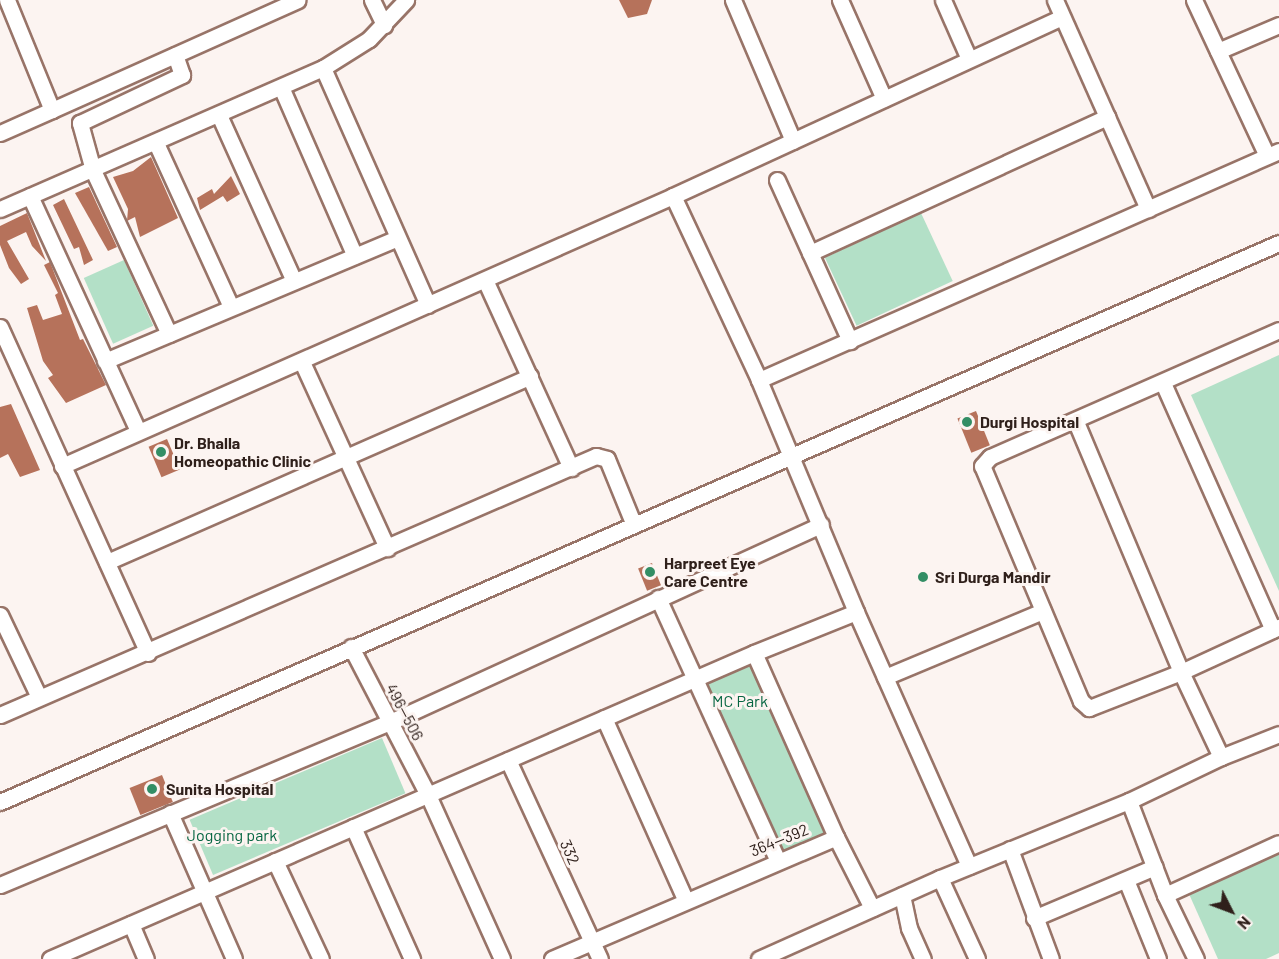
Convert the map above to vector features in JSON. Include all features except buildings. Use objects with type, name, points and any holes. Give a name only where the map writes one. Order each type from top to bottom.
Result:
[{"type":"street","points":[[256,0],[264,15]]},
{"type":"street","points":[[0,133],[298,0]]},
{"type":"street","points":[[372,0],[384,25]]},
{"type":"street","points":[[0,209],[322,68],[349,54],[384,25],[406,0]]},
{"type":"street","points":[[733,0],[793,141]]},
{"type":"street","points":[[840,0],[884,99]]},
{"type":"street","points":[[944,0],[969,59]]},
{"type":"street","points":[[1055,0],[1148,209]]},
{"type":"street","points":[[759,380],[1273,153],[1218,51],[1194,0]]},
{"type":"street","points":[[6,10],[52,110]]},
{"type":"street","points":[[62,466],[138,431],[302,362],[673,196],[1062,17]]},
{"type":"street","points":[[1218,51],[1279,25]]},
{"type":"street","points":[[169,334],[93,170],[80,123],[182,75],[175,55]]},
{"type":"street","points":[[322,68],[428,305]]},
{"type":"street","points":[[281,87],[355,256]]},
{"type":"street","points":[[219,115],[294,281]]},
{"type":"street","points":[[810,253],[1107,117]]},
{"type":"street","points":[[156,142],[231,307]]},
{"type":"street","points":[[777,180],[850,341]]},
{"type":"street","points":[[30,196],[138,431]]},
{"type":"street","points":[[673,196],[759,380],[856,612],[969,866]]},
{"type":"street","points":[[105,361],[397,238]]},
{"type":"street","points":[[0,802],[351,647],[792,458],[1279,243]]},
{"type":"street","points":[[485,280],[571,468]]},
{"type":"street","points":[[0,327],[4,350],[62,466],[148,653]]},
{"type":"street","points":[[1163,383],[1276,629],[1181,672],[1094,707],[1084,706],[982,466],[990,457],[1076,422],[1279,330]]},
{"type":"street","points":[[302,362],[387,548]]},
{"type":"street","points":[[107,562],[530,376]]},
{"type":"street","points":[[1076,422],[1181,672],[1221,758]]},
{"type":"street","points":[[0,715],[148,653],[596,456],[607,459],[634,525]]},
{"type":"street","points":[[0,885],[390,722],[821,525]]},
{"type":"street","points":[[658,598],[777,860]]},
{"type":"street","points":[[885,677],[1042,611]]},
{"type":"street","points":[[52,959],[696,678],[856,612]]},
{"type":"street","points":[[0,615],[39,697]]},
{"type":"street","name":"496--506","points":[[351,647],[428,795],[502,959]]},
{"type":"street","name":"364--392","points":[[552,959],[685,899],[836,837],[754,653]]},
{"type":"street","points":[[604,718],[685,899]]},
{"type":"street","points":[[759,959],[940,878],[1129,801],[1279,734]]},
{"type":"street","name":"332","points":[[508,760],[600,959]]},
{"type":"street","points":[[1129,801],[1165,895],[1196,959]]},
{"type":"street","points":[[170,813],[234,959]]},
{"type":"street","points":[[353,827],[412,959]]},
{"type":"street","points":[[836,837],[872,908]]},
{"type":"street","points":[[1165,895],[1279,843]]},
{"type":"street","points":[[1010,849],[1051,959]]},
{"type":"street","points":[[275,861],[321,959]]},
{"type":"street","points":[[1034,918],[1155,867]]},
{"type":"street","points":[[940,878],[977,959]]},
{"type":"street","points":[[1126,879],[1158,959]]},
{"type":"street","points":[[902,895],[909,928],[923,959]]},
{"type":"street","points":[[131,924],[146,959]]},
{"type":"green space","points":[[921,213],[953,281],[857,326],[825,258]]},
{"type":"green space","points":[[124,260],[153,326],[113,344],[84,278]]},
{"type":"green space","points":[[1279,355],[1279,591],[1191,395]]},
{"type":"green space","name":"MC Park","points":[[753,663],[828,832],[779,854],[704,685]]},
{"type":"green space","name":"Jogging park","points":[[382,738],[405,793],[213,875],[190,820]]},
{"type":"green space","points":[[1279,854],[1279,953],[1266,959],[1218,959],[1189,894]]},
{"type":"place","name":"Durgi Hospital","points":[[967,422]]},
{"type":"place","name":"Dr. Bhalla Homeopathic Clinic","points":[[161,452]]},
{"type":"place","name":"Harpreet Eye Care Centre","points":[[650,572]]},
{"type":"place","name":"Sri Durga Mandir","points":[[923,577]]},
{"type":"place","name":"Sunita Hospital","points":[[152,789]]}]
